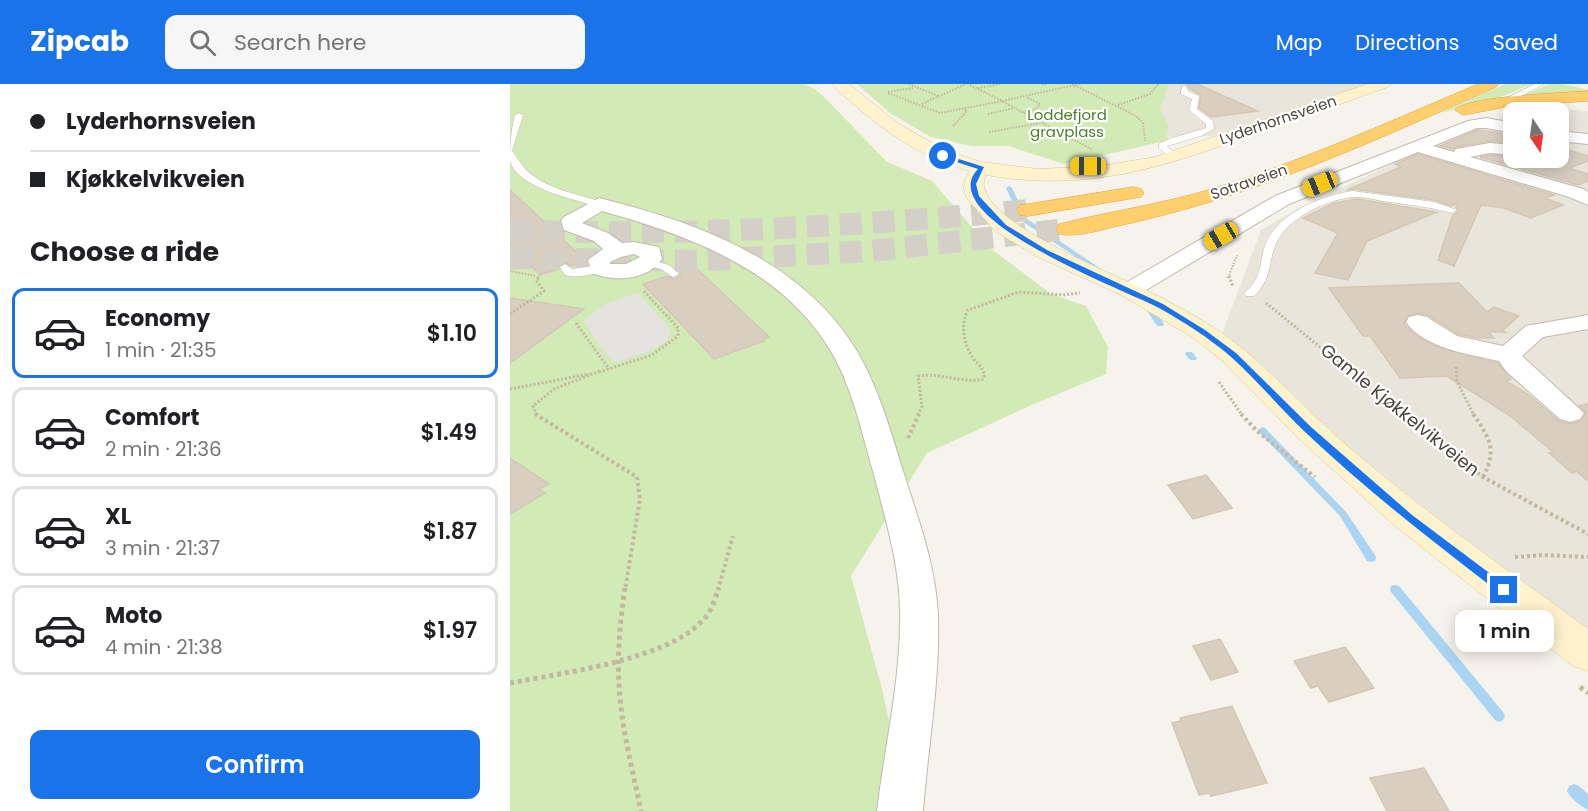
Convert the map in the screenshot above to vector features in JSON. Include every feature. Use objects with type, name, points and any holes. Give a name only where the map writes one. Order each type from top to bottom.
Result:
[{"type":"highway","points":[[1411,101],[1453,84]]},
{"type":"highway","name":"Sotraveien","points":[[1067,229],[1133,216],[1223,192],[1278,173],[1353,133],[1491,84]]},
{"type":"highway","points":[[1577,84],[1588,87]]},
{"type":"highway","points":[[1353,133],[1383,137],[1439,116],[1503,102],[1588,96]]},
{"type":"highway","name":"Sotraveien","points":[[1321,137],[1353,133]]},
{"type":"highway","points":[[1028,210],[1158,188]]},
{"type":"main road","name":"Lyderhornsveien","points":[[840,84],[882,121],[904,136],[954,160],[982,168],[1010,168]]},
{"type":"main road","name":"Lyderhornsveien","points":[[931,149],[1041,174],[1120,170],[1173,157],[1383,84]]},
{"type":"main road","points":[[982,168],[975,176],[973,184],[976,197],[1003,226],[1044,251],[1130,290],[1202,331],[1233,354],[1307,429],[1408,517],[1588,653]]},
{"type":"main road","points":[[985,205],[992,191],[1010,168]]},
{"type":"street","points":[[1130,290],[1282,200],[1474,124],[1486,123],[1503,126]]},
{"type":"street","points":[[1569,137],[1588,139]]},
{"type":"street","points":[[1416,146],[1584,194]]},
{"type":"street","points":[[1454,157],[1476,149],[1503,150]]},
{"type":"street","points":[[618,250],[601,237],[571,226],[571,221],[599,204],[656,219],[713,240],[781,281],[817,315],[841,346],[858,378],[907,535],[919,611],[917,676],[900,811]]},
{"type":"street","points":[[634,248],[647,250],[652,255],[638,266],[609,271],[600,268],[599,260],[618,250],[634,248]]},
{"type":"street","points":[[1418,322],[1449,342],[1508,355],[1515,365],[1570,413]]},
{"type":"street","points":[[1508,355],[1534,331],[1588,322]]},
{"type":"lane","points":[[1503,102],[1541,84]]},
{"type":"lane","name":"Lyderhornsveien","points":[[1173,157],[1162,146],[1165,142],[1189,138],[1210,129],[1210,123],[1193,110],[1196,98],[1184,92],[1184,87]]},
{"type":"lane","points":[[519,115],[510,151],[516,168],[530,179],[599,204]]},
{"type":"lane","points":[[1250,294],[1260,285],[1266,272],[1277,232],[1293,219],[1330,199],[1353,194],[1381,199],[1428,202],[1452,210]]},
{"type":"lane","points":[[638,266],[665,267],[673,274]]},
{"type":"lane","points":[[565,267],[568,272],[578,273],[600,268]]},
{"type":"path","points":[[909,84],[914,88],[939,96]]},
{"type":"path","points":[[921,104],[969,84],[1099,153]]},
{"type":"path","points":[[977,88],[1000,84]]},
{"type":"path","points":[[914,88],[885,91],[940,113],[1080,84]]},
{"type":"path","points":[[1117,105],[1150,94],[1158,84]]},
{"type":"path","points":[[1073,85],[1136,116],[1143,123],[1145,144]]},
{"type":"path","points":[[1022,112],[1036,109],[1040,104],[1025,96]]},
{"type":"path","points":[[988,114],[1015,108]]},
{"type":"path","points":[[953,126],[967,111],[963,109]]},
{"type":"path","points":[[989,132],[1041,122]]},
{"type":"path","name":"Gamle Kjøkkelvikveien","points":[[1221,236],[1236,247],[1237,256],[1228,278],[1232,286],[1271,306],[1434,441],[1483,477],[1588,534]]},
{"type":"path","points":[[510,390],[609,369],[653,356],[670,346],[678,336],[678,328],[644,291],[638,266]]},
{"type":"path","points":[[510,271],[538,276],[536,280],[544,291],[510,314]]},
{"type":"path","points":[[880,444],[910,437],[922,406],[918,376],[971,381],[984,379],[983,367],[971,355],[963,322],[968,310],[1019,292],[1063,296],[1089,291]]},
{"type":"path","points":[[576,323],[609,369]]},
{"type":"path","points":[[1469,348],[1457,357],[1454,378],[1460,395],[1487,435],[1492,450],[1492,468],[1483,477]]},
{"type":"path","points":[[600,371],[550,390],[533,406],[535,414],[637,477],[640,499],[620,622],[618,660],[621,708],[641,811]]},
{"type":"path","points":[[510,683],[618,660],[680,639],[703,622],[722,579],[733,536]]},
{"type":"path","points":[[1457,553],[1508,557],[1544,555],[1588,557]]},
{"type":"shaded area","points":[[1169,84],[1375,84],[1212,136],[1169,137],[1165,135],[1160,109]]},
{"type":"shaded area","points":[[1569,110],[1588,111],[1588,659],[1214,355],[1261,230],[1297,209],[1476,127],[1503,118],[1503,168],[1569,168]]},
{"type":"shaded area","points":[[638,293],[670,329],[670,335],[666,341],[650,351],[613,363],[583,321],[604,304]]},
{"type":"green space","points":[[510,84],[804,84],[815,89],[830,103],[887,162],[932,181],[990,248],[1051,294],[1086,306],[1108,347],[1106,374],[927,453],[851,576],[882,689],[909,811],[510,811]]},
{"type":"green space","name":"Loddefjord gravplass","points":[[857,84],[1169,84],[1160,109],[1169,127],[1166,135],[1170,140],[1064,164],[1008,146],[972,146],[931,137],[890,113]]},
{"type":"green space","points":[[1505,84],[1533,84],[1490,101],[1440,113]]},
{"type":"green space","points":[[1549,84],[1563,84],[1588,90],[1588,93],[1521,97]]},
{"type":"building","points":[[1187,84],[1197,84],[1258,111],[1211,117],[1199,108],[1201,95],[1190,89]]},
{"type":"building","points":[[1477,130],[1503,134],[1503,142],[1490,141],[1453,149],[1440,146]]},
{"type":"building","points":[[1569,150],[1588,156],[1588,161],[1569,168]]},
{"type":"building","points":[[1418,154],[1554,195],[1545,198],[1563,205],[1531,218],[1504,208],[1481,205],[1454,266],[1438,260],[1453,215],[1459,211],[1456,207],[1457,203],[1451,206],[1434,200],[1347,190],[1401,167],[1395,164]]},
{"type":"building","points":[[1503,156],[1503,164],[1480,157]]},
{"type":"building","points":[[1518,168],[1569,168],[1588,174],[1588,181],[1578,185]]},
{"type":"building","points":[[510,190],[586,261],[571,266],[564,262],[558,266],[559,269],[540,275],[510,244]]},
{"type":"building","points":[[1357,199],[1437,212],[1367,241],[1348,280],[1315,273],[1338,233],[1303,218],[1334,203]]},
{"type":"building","points":[[697,269],[769,337],[763,339],[764,341],[714,359],[643,284],[667,276],[674,279],[680,276],[680,272]]},
{"type":"building","points":[[1459,283],[1487,312],[1494,307],[1519,316],[1503,330],[1505,332],[1488,332],[1494,338],[1458,334],[1428,315],[1418,313],[1407,316],[1404,324],[1413,333],[1435,346],[1498,363],[1511,379],[1506,381],[1529,395],[1559,421],[1569,424],[1581,421],[1586,413],[1579,406],[1588,404],[1588,481],[1576,471],[1572,473],[1549,453],[1553,452],[1509,415],[1447,376],[1400,378],[1370,336],[1363,336],[1329,288]]},
{"type":"building","points":[[510,298],[584,309],[510,363]]},
{"type":"building","points":[[510,458],[549,484],[539,489],[545,493],[510,514]]},
{"type":"building","points":[[1206,475],[1232,508],[1193,519],[1168,485]]},
{"type":"building","points":[[1220,639],[1238,672],[1211,680],[1193,646]]},
{"type":"building","points":[[1345,647],[1374,688],[1329,702],[1318,686],[1311,688],[1294,661]]},
{"type":"building","points":[[1232,706],[1267,783],[1211,796],[1210,793],[1199,795],[1172,723],[1181,721],[1180,718]]},
{"type":"building","points":[[1424,768],[1449,811],[1387,811],[1370,778]]},
{"type":"waterway","points":[[1009,188],[1024,220],[1099,270]]},
{"type":"waterway","points":[[1148,306],[1160,324]]},
{"type":"waterway","points":[[1189,354],[1193,358]]},
{"type":"waterway","points":[[1262,430],[1343,514],[1371,558]]},
{"type":"waterway","points":[[1395,589],[1499,716]]},
{"type":"waterway","points":[[1574,791],[1588,803]]},
{"type":"tunnel","points":[[510,230],[640,232],[769,229],[1028,210]]},
{"type":"tunnel","points":[[510,258],[693,261],[871,251],[1067,229]]},
{"type":"route","points":[[943,156],[982,168],[975,176],[973,184],[976,197],[1003,226],[1044,251],[1161,306],[1202,331],[1233,354],[1307,429],[1408,517],[1504,590]]}]
